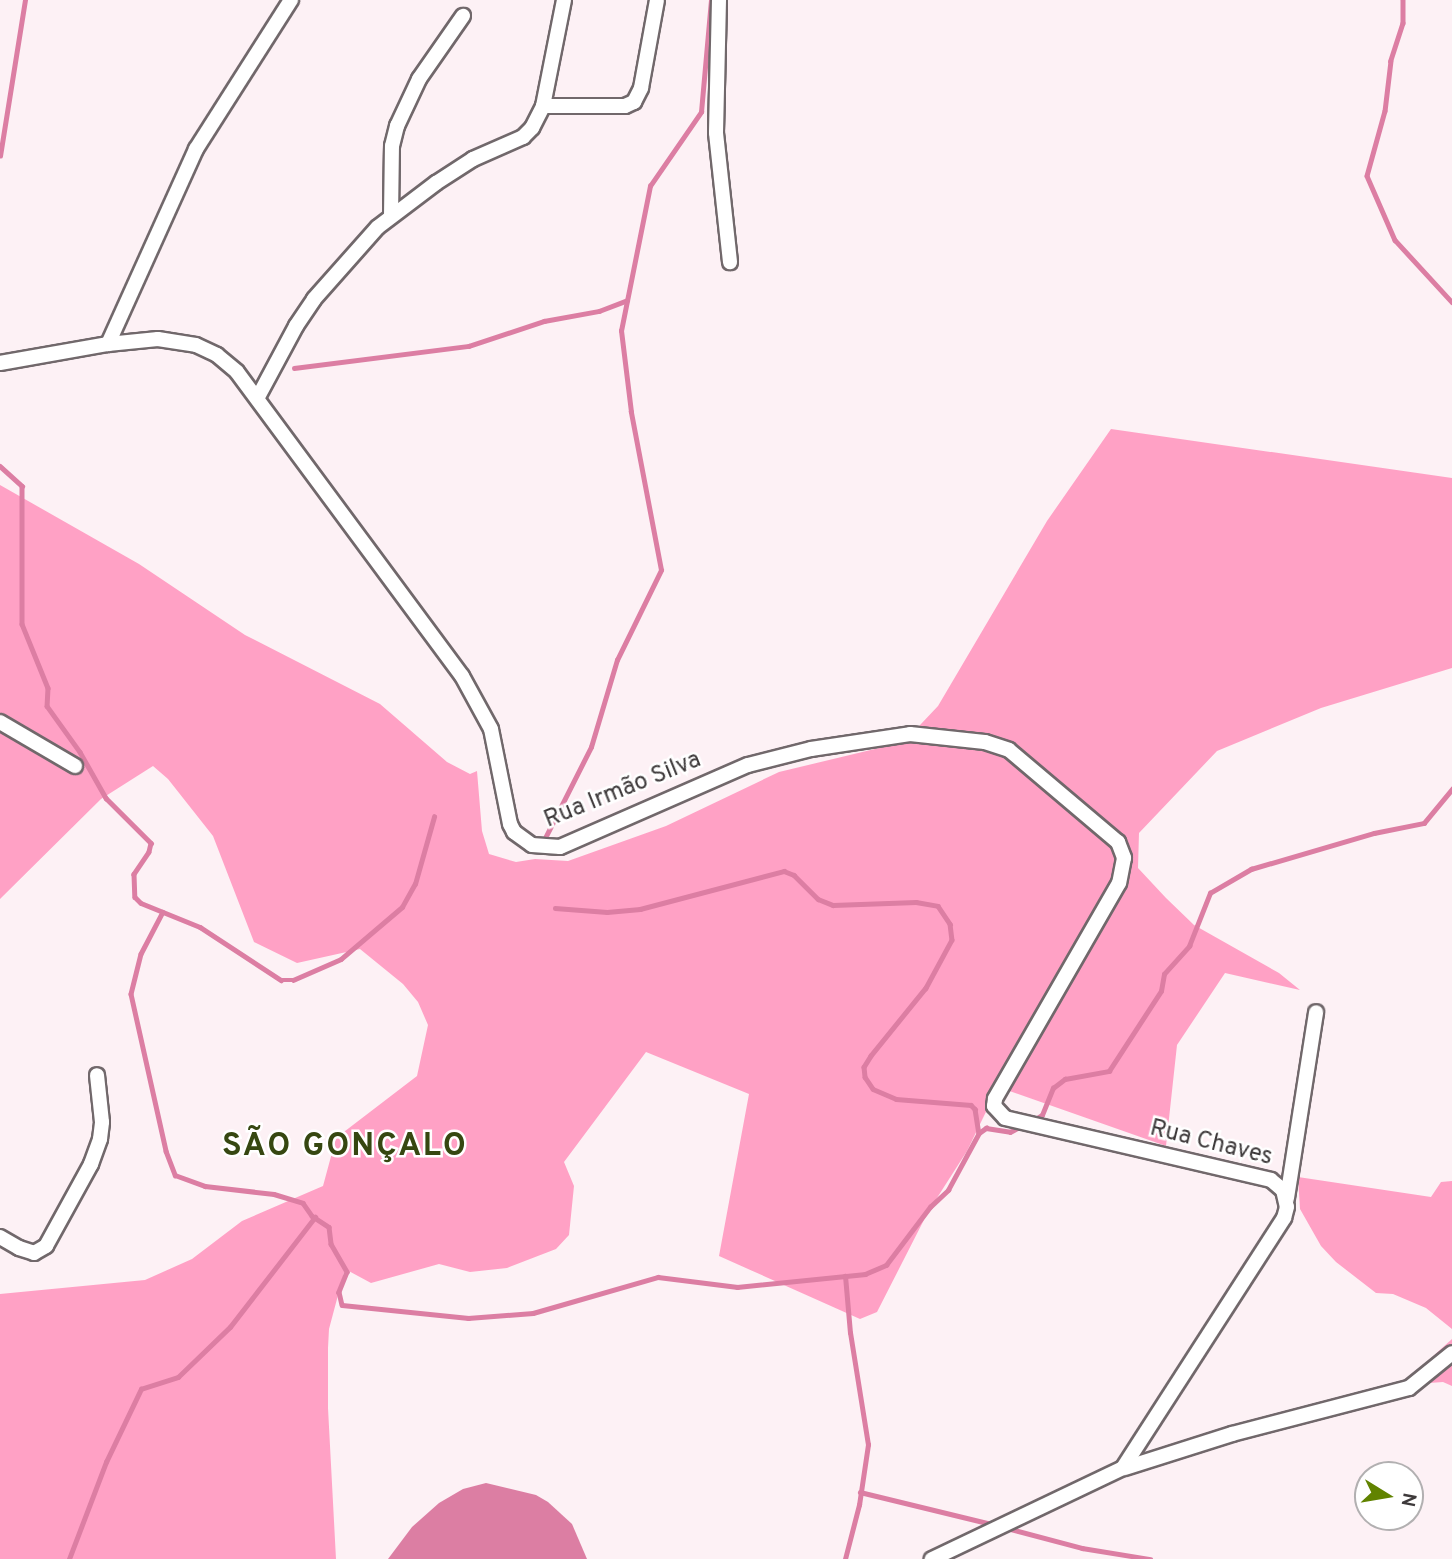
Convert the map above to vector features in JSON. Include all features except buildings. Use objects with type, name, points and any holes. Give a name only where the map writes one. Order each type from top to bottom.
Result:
[{"type":"street","points":[[108,344],[196,149],[291,0]]},
{"type":"street","points":[[258,397],[296,326],[314,299],[348,258],[391,216],[473,159],[523,136],[538,119],[543,106],[564,0]]},
{"type":"street","points":[[543,106],[625,106],[634,102],[640,88],[657,0]]},
{"type":"street","points":[[719,0],[716,134],[730,262]]},
{"type":"street","points":[[391,216],[392,146],[397,126],[418,79],[463,16]]},
{"type":"street","name":"Rua Irmão Silva","points":[[0,363],[108,344],[158,339],[196,345],[227,364],[258,397],[301,462],[462,676],[491,729],[510,824],[514,832],[532,845],[560,846],[748,765],[811,749],[910,734],[956,737],[1009,750],[1112,835],[1122,849],[1123,867]]},
{"type":"street","points":[[0,722],[75,766]]},
{"type":"street","name":"Rua Chaves","points":[[1123,867],[1119,883],[995,1099],[994,1106],[1005,1118],[1271,1180],[1278,1184],[1287,1198],[1284,1218],[1123,1468]]},
{"type":"street","points":[[1287,1198],[1316,1012]]},
{"type":"street","points":[[0,1237],[19,1248],[34,1252],[46,1246],[92,1164],[100,1139],[102,1122],[97,1075]]},
{"type":"street","points":[[932,1559],[1123,1468],[1232,1434],[1409,1388],[1452,1353]]},
{"type":"shaded area","points":[[1111,429],[1452,478],[1452,668],[1321,708],[1217,751],[1139,833],[1138,868],[1166,898],[1194,925],[1279,973],[1300,990],[1225,973],[1177,1045],[1166,1146],[998,1087],[967,1151],[928,1212],[877,1312],[860,1319],[719,1256],[749,1094],[646,1052],[564,1162],[574,1186],[569,1235],[556,1249],[507,1268],[470,1272],[439,1264],[371,1283],[345,1269],[329,1329],[328,1348],[328,1408],[336,1559],[0,1559],[0,1294],[145,1280],[192,1259],[242,1221],[323,1186],[336,1138],[417,1076],[428,1025],[418,1002],[403,984],[360,949],[297,963],[254,942],[213,836],[168,779],[153,766],[101,799],[0,899],[0,485],[139,564],[245,635],[380,704],[447,762],[470,774],[477,771],[482,831],[489,854],[516,862],[535,859],[568,861],[666,826],[779,772],[904,742],[938,706],[1047,521]]},
{"type":"shaded area","points":[[1298,1177],[1431,1197],[1441,1182],[1452,1181],[1452,1329],[1426,1308],[1393,1294],[1376,1293],[1336,1262],[1321,1246],[1300,1209]]},
{"type":"shaded area","points":[[1452,1339],[1452,1386],[1443,1382],[1429,1383],[1421,1375],[1431,1358]]},
{"type":"shaded area","points":[[486,1483],[536,1495],[548,1502],[572,1524],[587,1559],[388,1559],[412,1527],[439,1503],[463,1489]]},
{"type":"waterway","points":[[0,156],[25,0]]},
{"type":"waterway","points":[[543,842],[591,747],[617,660],[661,570],[631,412],[621,331],[650,186],[701,112],[711,0]]},
{"type":"waterway","points":[[1403,0],[1403,23],[1391,61],[1385,111],[1367,176],[1395,240],[1452,302]]},
{"type":"waterway","points":[[294,368],[469,346],[544,321],[599,311],[627,300]]},
{"type":"waterway","points":[[0,466],[22,486],[22,624],[48,688],[47,706],[80,752],[106,798],[151,843],[149,852],[134,874],[135,897],[141,903],[200,927],[281,980],[293,980],[341,959],[402,907],[415,884],[434,817]]},
{"type":"waterway","points":[[1034,1120],[1042,1115],[1053,1088],[1065,1079],[1109,1071],[1161,991],[1164,974],[1189,946],[1210,893],[1251,869],[1374,833],[1424,823],[1452,789]]},
{"type":"waterway","points":[[555,908],[607,912],[640,909],[784,871],[794,875],[818,899],[833,905],[916,902],[938,906],[950,924],[952,940],[926,988],[864,1067],[865,1077],[873,1089],[896,1099],[971,1105],[975,1109],[979,1133]]},
{"type":"waterway","points":[[163,912],[141,954],[131,994],[166,1151],[175,1175],[205,1186],[274,1194],[303,1203],[312,1216],[329,1227],[331,1244],[347,1272],[339,1292],[342,1305],[468,1318],[533,1313],[658,1277],[737,1287],[865,1274],[886,1265],[930,1207],[948,1190],[979,1133],[986,1128],[1010,1132],[1023,1125]]},
{"type":"waterway","points":[[69,1559],[106,1462],[141,1389],[178,1377],[230,1327],[315,1217]]},
{"type":"waterway","points":[[845,1276],[850,1333],[868,1445],[859,1505],[845,1559]]},
{"type":"waterway","points":[[860,1492],[995,1525]]},
{"type":"waterway","points":[[1007,1528],[1082,1548],[1150,1559]]},
{"type":"district","name":"SÃO GONÇALO","points":[[345,1147]]}]
